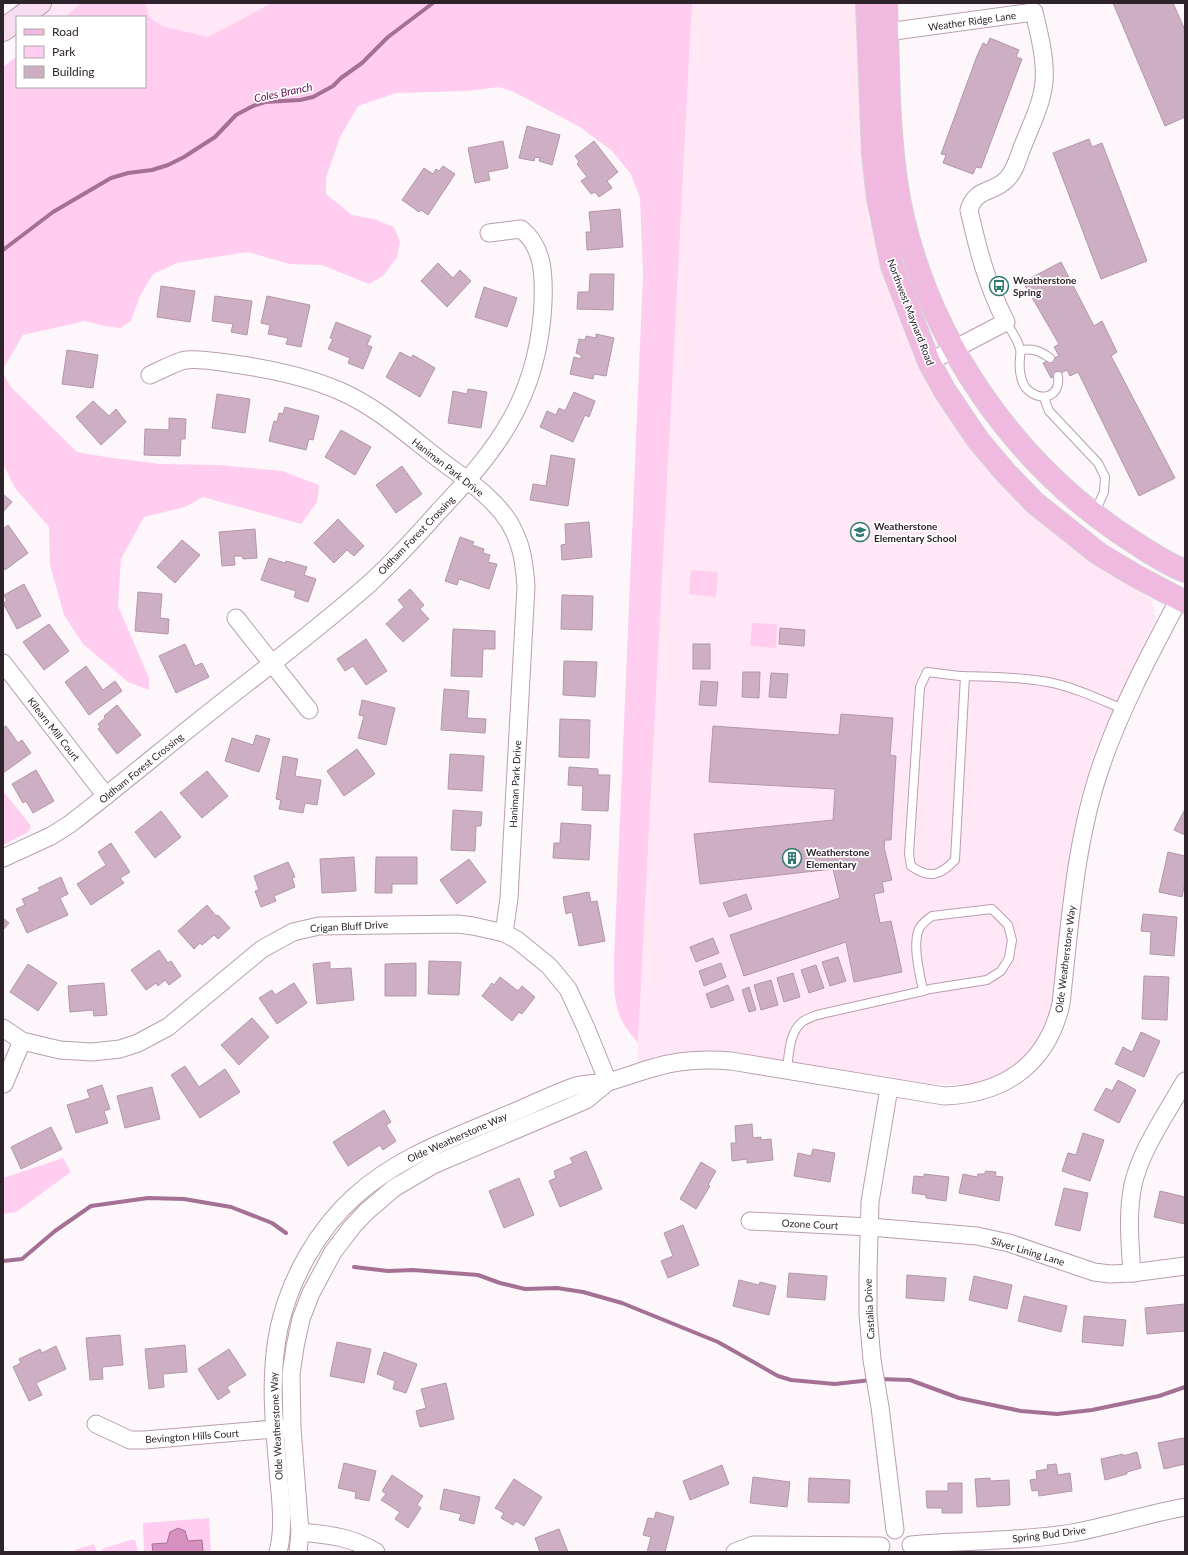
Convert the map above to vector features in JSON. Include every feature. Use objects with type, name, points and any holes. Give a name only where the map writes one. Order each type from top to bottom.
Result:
[{"type":"main road","name":"Northwest Maynard Road","points":[[867,3],[873,154],[878,199],[892,266],[929,362],[945,391],[978,440],[1005,472],[1035,503],[1099,554],[1136,576],[1183,596]]},
{"type":"main road","points":[[886,3],[891,122],[895,172],[903,218],[920,272],[936,314],[954,349],[988,404],[1019,443],[1054,481],[1094,514],[1136,544],[1185,570]]},
{"type":"street","points":[[22,16],[40,3]]},
{"type":"street","name":"Weather Ridge Lane","points":[[887,32],[1034,12],[1040,38],[1043,62],[1044,81],[1040,100],[1018,158],[1009,177],[996,188],[978,194],[972,202],[969,210],[984,270],[1006,322]]},
{"type":"street","points":[[3,30],[16,21]]},
{"type":"street","name":"Oldham Forest Crossing","points":[[3,858],[51,836],[70,824],[272,664],[369,584],[408,545],[467,480],[497,443],[522,398],[532,370],[542,320],[544,290],[542,263],[529,236],[521,230],[488,233]]},
{"type":"street","points":[[929,362],[1006,322]]},
{"type":"street","name":"Haniman Park Drive","points":[[150,375],[186,360],[214,362],[286,373],[341,391],[381,415],[481,491],[500,510],[516,536],[523,556],[526,586],[509,898],[504,933]]},
{"type":"street","name":"Olde Weatherstone Way","points":[[278,1552],[280,1536],[280,1503],[274,1430],[273,1368],[284,1308],[304,1263],[316,1242],[353,1198],[377,1177],[416,1154],[578,1086],[608,1082],[656,1067],[676,1063],[698,1060],[731,1061],[944,1096],[972,1094],[988,1090],[1016,1075],[1037,1056],[1047,1042],[1059,1014],[1077,866],[1084,829],[1102,763],[1123,709],[1183,596]]},
{"type":"street","points":[[236,618],[309,710]]},
{"type":"street","name":"Kilearn Mill Court","points":[[3,662],[106,796]]},
{"type":"street","name":"Crigan Bluff Drive","points":[[3,1028],[22,1041],[60,1050],[105,1052],[138,1043],[152,1037],[178,1020],[262,949],[293,932],[307,928],[332,925],[445,924],[473,926],[504,933],[517,940],[549,966],[568,989],[608,1082]]},
{"type":"street","points":[[4,1084],[22,1041]]},
{"type":"street","points":[[1132,1274],[1129,1232],[1133,1184],[1140,1163],[1150,1143],[1185,1081]]},
{"type":"street","name":"Olde Weatherstone Way","points":[[298,1552],[300,1532],[292,1428],[292,1374],[295,1347],[301,1319],[311,1292],[333,1252],[352,1227],[366,1212],[394,1188],[433,1165],[586,1100],[608,1082]]},
{"type":"street","name":"Castalia Drive","points":[[889,1088],[870,1202],[868,1314],[872,1360],[884,1438],[895,1530]]},
{"type":"street","name":"Ozone Court","points":[[750,1221],[870,1227]]},
{"type":"street","name":"Silver Lining Lane","points":[[870,1227],[977,1236],[1009,1244],[1094,1272],[1110,1274],[1132,1274],[1185,1266]]},
{"type":"street","name":"Bevington Hills Court","points":[[96,1424],[130,1440],[292,1428]]},
{"type":"street","name":"Spring Bud Drive","points":[[911,1548],[1072,1533],[1185,1506]]},
{"type":"street","points":[[735,1552],[753,1545],[882,1549],[884,1537],[895,1530],[908,1536],[911,1548]]},
{"type":"street","points":[[300,1532],[331,1535],[349,1539],[361,1543],[376,1552]]},
{"type":"lane","points":[[1006,322],[1021,350],[1021,378],[1026,388],[1033,393],[1047,397]]},
{"type":"lane","points":[[1021,350],[1029,348],[1039,350],[1050,358]]},
{"type":"lane","points":[[1047,397],[1056,390],[1059,382],[1058,376]]},
{"type":"lane","points":[[1047,397],[1049,411],[1098,463],[1104,477],[1104,492],[1094,514]]},
{"type":"lane","points":[[966,676],[955,860],[946,870],[935,874],[921,873],[911,866],[910,854],[920,687],[927,672],[1047,681],[1072,688],[1123,709]]},
{"type":"lane","points":[[787,1070],[792,1037],[803,1021],[817,1015],[923,991],[987,980],[1001,971],[1009,958],[1012,940],[1008,925],[992,909],[932,916],[925,921],[919,930],[916,944],[923,991]]},
{"type":"shaded area","points":[[51,3],[272,3],[146,70],[146,16],[46,16]]},
{"type":"shaded area","name":"Weatherstone Elementary School","points":[[692,3],[857,3],[868,219],[920,364],[965,439],[1151,599],[1156,618],[1095,750],[1080,800],[1070,850],[1064,917],[1051,1006],[1045,1029],[1031,1051],[1010,1070],[977,1085],[929,1084],[832,1068],[731,1054],[637,1062]]},
{"type":"shaded area","points":[[178,1528],[185,1531],[188,1541],[202,1540],[203,1552],[153,1552],[152,1544],[167,1543],[170,1532]]},
{"type":"green space","points":[[81,3],[145,3],[149,17],[162,26],[208,37],[272,3],[692,3],[638,1042],[623,1023],[619,1014],[616,1004],[614,972],[643,274],[640,198],[631,174],[612,151],[580,127],[514,92],[499,87],[467,91],[396,93],[358,106],[340,137],[326,178],[326,194],[352,215],[374,219],[394,227],[400,242],[397,257],[383,276],[369,284],[322,265],[289,264],[248,252],[177,263],[153,274],[140,296],[131,321],[120,328],[85,321],[23,335],[3,369],[3,67],[16,57],[16,88],[146,88],[146,16],[66,16]]},
{"type":"green space","points":[[3,373],[11,387],[77,452],[160,464],[219,465],[282,471],[319,485],[317,502],[301,524],[203,497],[185,507],[144,517],[121,559],[118,606],[149,678],[149,690],[128,682],[83,644],[64,615],[50,565],[49,527],[15,488],[3,464]]},
{"type":"green space","points":[[691,570],[718,572],[716,597],[689,594]]},
{"type":"green space","points":[[752,623],[777,624],[776,648],[750,646]]},
{"type":"green space","points":[[3,791],[31,826],[28,832],[3,845]]},
{"type":"green space","points":[[63,1158],[71,1172],[16,1212],[3,1214],[3,1178]]},
{"type":"green space","points":[[209,1518],[211,1552],[144,1552],[143,1523]]},
{"type":"green space","points":[[135,1540],[138,1552],[101,1552],[104,1548]]},
{"type":"green space","points":[[94,1544],[97,1552],[76,1552],[75,1550]]},
{"type":"building","points":[[1113,3],[1173,3],[1185,30],[1185,117],[1165,126]]},
{"type":"building","points":[[990,38],[1019,50],[1016,57],[1022,59],[981,168],[976,167],[973,174],[943,163],[946,155],[941,154],[977,56],[983,43],[987,45]]},
{"type":"building","points":[[527,126],[560,135],[552,165],[539,161],[540,158],[535,157],[534,161],[519,158]]},
{"type":"building","points":[[1089,139],[1092,147],[1102,143],[1147,261],[1101,279],[1053,153]]},
{"type":"building","points":[[503,141],[508,168],[488,172],[490,180],[475,183],[468,148]]},
{"type":"building","points":[[594,141],[618,172],[607,181],[612,188],[599,197],[595,192],[591,194],[581,181],[587,177],[577,164],[579,162],[575,156]]},
{"type":"building","points":[[443,166],[455,174],[428,215],[421,210],[419,212],[402,200],[424,168],[433,174],[436,169],[439,171]]},
{"type":"building","points":[[620,209],[623,247],[587,250],[586,232],[591,232],[589,212]]},
{"type":"building","points":[[1061,262],[1094,326],[1102,321],[1117,352],[1111,356],[1175,478],[1139,496],[1078,372],[1070,376],[1067,370],[1051,378],[1043,363],[1059,356],[1054,347],[1059,344],[1023,282]]},
{"type":"building","points":[[438,263],[453,278],[460,270],[471,281],[447,307],[421,281]]},
{"type":"building","points":[[590,274],[614,274],[613,310],[577,309],[578,292],[589,292]]},
{"type":"building","points":[[161,286],[195,291],[190,322],[157,317]]},
{"type":"building","points":[[484,287],[517,298],[507,327],[475,317]]},
{"type":"building","points":[[215,296],[252,301],[247,335],[231,332],[233,324],[212,321]]},
{"type":"building","points":[[267,296],[310,305],[301,347],[286,344],[288,338],[268,334],[270,325],[261,323]]},
{"type":"building","points":[[336,322],[371,336],[367,345],[372,347],[363,369],[348,363],[350,358],[328,349],[333,339],[330,338]]},
{"type":"building","points":[[596,334],[614,338],[606,376],[594,374],[593,379],[570,374],[574,357],[581,359],[581,355],[576,353],[579,339],[585,340],[586,336],[596,338]]},
{"type":"building","points":[[67,350],[98,355],[93,388],[62,384]]},
{"type":"building","points":[[400,352],[411,358],[413,355],[435,368],[420,397],[386,377]]},
{"type":"building","points":[[468,389],[487,392],[481,428],[448,423],[453,391],[467,394]]},
{"type":"building","points":[[574,392],[595,401],[589,417],[585,415],[573,442],[540,427],[547,411],[556,415],[559,408],[565,411]]},
{"type":"building","points":[[217,394],[250,399],[245,433],[212,428]]},
{"type":"building","points":[[93,401],[109,416],[116,409],[126,422],[101,445],[76,417]]},
{"type":"building","points":[[285,407],[319,416],[313,440],[309,439],[306,450],[269,441],[274,421],[277,422],[279,413],[283,414]]},
{"type":"building","points":[[169,418],[186,419],[185,439],[181,439],[180,456],[144,455],[145,429],[169,430]]},
{"type":"building","points":[[341,430],[371,447],[355,475],[325,457]]},
{"type":"building","points":[[551,455],[575,459],[568,506],[530,500],[533,484],[546,486]]},
{"type":"building","points":[[402,466],[422,494],[396,513],[376,485]]},
{"type":"building","points":[[3,494],[12,502],[3,512]]},
{"type":"building","points":[[338,519],[364,546],[354,556],[347,550],[334,563],[314,543]]},
{"type":"building","points":[[589,522],[592,557],[562,560],[561,545],[566,544],[565,524]]},
{"type":"building","points":[[8,525],[28,553],[5,570],[3,567],[3,529]]},
{"type":"building","points":[[255,529],[257,558],[243,559],[242,556],[234,556],[235,565],[222,566],[219,532]]},
{"type":"building","points":[[460,537],[474,542],[472,545],[484,549],[483,553],[490,555],[488,562],[497,564],[489,589],[459,579],[457,585],[445,581]]},
{"type":"building","points":[[182,540],[200,555],[175,583],[157,567]]},
{"type":"building","points":[[269,558],[307,567],[304,575],[316,579],[308,602],[294,597],[296,591],[261,580]]},
{"type":"building","points":[[24,584],[41,616],[17,629],[3,603],[7,601],[4,595]]},
{"type":"building","points":[[410,589],[424,605],[420,609],[429,619],[403,642],[386,624],[404,607],[398,600]]},
{"type":"building","points":[[138,592],[162,594],[160,618],[169,619],[168,634],[135,631]]},
{"type":"building","points":[[562,595],[593,596],[592,630],[561,629]]},
{"type":"building","points":[[49,624],[69,651],[44,670],[23,642]]},
{"type":"building","points":[[780,628],[805,630],[804,646],[779,644]]},
{"type":"building","points":[[453,629],[495,631],[495,649],[483,649],[482,677],[451,676]]},
{"type":"building","points":[[366,639],[387,671],[366,685],[353,666],[345,671],[337,659]]},
{"type":"building","points":[[185,644],[195,666],[202,663],[209,677],[176,693],[159,656]]},
{"type":"building","points":[[693,644],[710,644],[710,669],[693,669]]},
{"type":"building","points":[[564,661],[597,662],[595,697],[563,695]]},
{"type":"building","points":[[86,666],[103,690],[115,681],[122,691],[89,715],[65,682]]},
{"type":"building","points":[[743,672],[760,672],[759,698],[742,697]]},
{"type":"building","points":[[771,673],[788,674],[786,698],[769,697]]},
{"type":"building","points":[[701,681],[718,682],[716,706],[699,705]]},
{"type":"building","points":[[444,689],[469,691],[467,718],[486,719],[485,733],[441,730]]},
{"type":"building","points":[[362,700],[395,708],[386,745],[358,738],[364,716],[359,715]]},
{"type":"building","points":[[117,705],[141,735],[117,754],[98,729],[100,727],[98,724],[105,718],[104,716]]},
{"type":"building","name":"Weatherstone Elementary","points":[[841,714],[893,718],[890,755],[896,756],[891,840],[885,840],[884,847],[892,880],[882,882],[884,892],[874,894],[880,923],[891,921],[902,972],[854,982],[846,942],[744,976],[730,935],[840,898],[833,869],[700,884],[694,834],[833,820],[835,789],[709,782],[713,726],[839,735]]},
{"type":"building","points":[[560,719],[590,720],[589,758],[559,757]]},
{"type":"building","points":[[6,726],[18,743],[22,740],[31,753],[3,773],[3,728]]},
{"type":"building","points":[[256,735],[270,739],[259,772],[225,761],[232,738],[253,745]]},
{"type":"building","points":[[357,749],[375,774],[344,796],[327,771]]},
{"type":"building","points":[[450,754],[484,756],[482,791],[448,789]]},
{"type":"building","points":[[283,756],[298,759],[295,776],[321,780],[317,805],[305,803],[303,813],[279,809],[281,800],[276,799]]},
{"type":"building","points":[[569,767],[598,769],[598,775],[610,775],[608,811],[582,810],[583,786],[568,785]]},
{"type":"building","points":[[36,770],[54,801],[33,813],[26,801],[23,803],[12,784]]},
{"type":"building","points":[[207,771],[228,796],[202,818],[180,793]]},
{"type":"building","points":[[1185,809],[1185,835],[1174,830]]},
{"type":"building","points":[[453,810],[482,812],[481,826],[476,826],[475,851],[451,850]]},
{"type":"building","points":[[161,811],[181,837],[155,858],[135,832]]},
{"type":"building","points":[[561,823],[591,825],[589,860],[553,858],[554,843],[560,843]]},
{"type":"building","points":[[111,843],[130,872],[120,878],[124,883],[91,905],[77,884],[106,865],[98,852]]},
{"type":"building","points":[[1168,852],[1185,856],[1185,882],[1182,897],[1159,892]]},
{"type":"building","points":[[354,857],[356,891],[322,893],[320,859]]},
{"type":"building","points":[[376,857],[417,857],[417,884],[392,884],[392,893],[375,893]]},
{"type":"building","points":[[469,859],[486,882],[457,904],[440,880]]},
{"type":"building","points":[[288,862],[295,877],[292,878],[295,887],[274,896],[276,901],[261,907],[255,891],[259,890],[254,876]]},
{"type":"building","points":[[61,877],[68,894],[60,898],[68,915],[27,933],[16,909],[25,905],[22,899],[40,891],[38,888]]},
{"type":"building","points":[[589,892],[591,902],[597,901],[605,941],[579,946],[572,912],[566,914],[563,897]]},
{"type":"building","points":[[746,894],[752,909],[729,917],[723,903]]},
{"type":"building","points":[[207,905],[216,916],[218,915],[230,928],[218,939],[214,935],[202,945],[200,943],[194,949],[178,931]]},
{"type":"building","points":[[1143,914],[1177,917],[1174,956],[1150,954],[1151,932],[1141,931]]},
{"type":"building","points":[[3,918],[9,923],[3,930]]},
{"type":"building","points":[[713,938],[719,953],[696,962],[690,947]]},
{"type":"building","points":[[159,950],[168,963],[171,961],[181,976],[169,985],[165,980],[158,986],[156,983],[146,990],[131,970]]},
{"type":"building","points":[[838,957],[846,981],[830,986],[822,962]]},
{"type":"building","points":[[429,961],[461,962],[459,995],[428,994]]},
{"type":"building","points":[[330,962],[330,969],[351,968],[354,1000],[317,1004],[313,964]]},
{"type":"building","points":[[416,963],[416,996],[385,996],[385,964]]},
{"type":"building","points":[[721,963],[726,977],[704,986],[699,971]]},
{"type":"building","points":[[28,964],[57,983],[38,1011],[10,992]]},
{"type":"building","points":[[816,965],[824,988],[809,993],[801,970]]},
{"type":"building","points":[[793,973],[800,997],[784,1002],[777,978]]},
{"type":"building","points":[[1144,976],[1169,977],[1167,1020],[1142,1019]]},
{"type":"building","points":[[500,977],[518,991],[522,986],[535,997],[522,1014],[519,1012],[512,1021],[482,996],[492,983],[494,985]]},
{"type":"building","points":[[771,980],[778,1005],[761,1010],[754,985]]},
{"type":"building","points":[[104,983],[107,1015],[94,1016],[93,1010],[70,1012],[68,986]]},
{"type":"building","points":[[294,983],[307,1003],[277,1024],[259,998],[272,990],[275,995]]},
{"type":"building","points":[[728,985],[734,1000],[711,1008],[706,994]]},
{"type":"building","points":[[749,987],[756,1010],[749,1012],[742,990]]},
{"type":"building","points":[[252,1018],[269,1037],[239,1065],[221,1045]]},
{"type":"building","points":[[1141,1032],[1160,1041],[1144,1077],[1115,1064],[1123,1047],[1132,1052]]},
{"type":"building","points":[[185,1066],[199,1087],[225,1069],[240,1092],[200,1118],[171,1075]]},
{"type":"building","points":[[1118,1080],[1136,1090],[1119,1123],[1094,1110],[1106,1088],[1112,1091]]},
{"type":"building","points":[[102,1085],[110,1109],[104,1111],[108,1123],[76,1133],[67,1105],[90,1098],[87,1090]]},
{"type":"building","points":[[152,1087],[160,1119],[125,1128],[117,1096]]},
{"type":"building","points":[[384,1110],[391,1122],[386,1125],[396,1141],[383,1150],[380,1145],[348,1166],[333,1142]]},
{"type":"building","points":[[752,1124],[753,1138],[761,1137],[761,1140],[771,1139],[773,1160],[747,1163],[747,1159],[732,1161],[731,1143],[736,1143],[735,1126]]},
{"type":"building","points":[[51,1127],[62,1149],[21,1169],[11,1147]]},
{"type":"building","points":[[1083,1133],[1104,1140],[1090,1181],[1062,1171],[1068,1153],[1076,1155]]},
{"type":"building","points":[[813,1149],[835,1153],[830,1182],[794,1176],[798,1153],[811,1156]]},
{"type":"building","points":[[586,1151],[602,1189],[560,1207],[549,1181],[556,1178],[554,1171],[573,1163],[570,1158]]},
{"type":"building","points":[[701,1162],[716,1171],[708,1185],[710,1186],[696,1209],[680,1199]]},
{"type":"building","points":[[986,1171],[996,1172],[995,1176],[1003,1177],[999,1201],[959,1193],[963,1174],[977,1177],[978,1174],[984,1174]]},
{"type":"building","points":[[924,1174],[949,1177],[946,1201],[926,1198],[926,1195],[912,1193],[914,1176],[924,1177]]},
{"type":"building","points":[[519,1178],[534,1215],[504,1228],[489,1191]]},
{"type":"building","points":[[1064,1188],[1088,1193],[1080,1231],[1055,1225]]},
{"type":"building","points":[[1160,1191],[1185,1197],[1185,1224],[1154,1217]]},
{"type":"building","points":[[683,1225],[699,1265],[668,1278],[661,1261],[673,1256],[664,1233]]},
{"type":"building","points":[[789,1273],[827,1276],[825,1300],[787,1297]]},
{"type":"building","points":[[907,1275],[946,1278],[944,1301],[906,1298]]},
{"type":"building","points":[[974,1276],[1012,1285],[1007,1309],[969,1300]]},
{"type":"building","points":[[739,1280],[759,1285],[760,1282],[776,1286],[769,1315],[733,1306]]},
{"type":"building","points":[[1024,1296],[1067,1306],[1061,1332],[1018,1321]]},
{"type":"building","points":[[1185,1304],[1185,1331],[1147,1334],[1145,1308]]},
{"type":"building","points":[[1084,1316],[1126,1320],[1123,1346],[1082,1342]]},
{"type":"building","points":[[120,1335],[123,1365],[102,1367],[103,1379],[90,1380],[86,1338]]},
{"type":"building","points":[[337,1342],[371,1349],[364,1383],[330,1376]]},
{"type":"building","points":[[185,1345],[187,1372],[163,1374],[164,1387],[149,1389],[145,1349]]},
{"type":"building","points":[[56,1346],[66,1369],[36,1383],[42,1395],[29,1401],[13,1367],[21,1363],[19,1359],[40,1349],[42,1353]]},
{"type":"building","points":[[229,1349],[246,1375],[227,1387],[230,1392],[218,1400],[198,1369]]},
{"type":"building","points":[[384,1352],[417,1364],[406,1393],[393,1389],[395,1381],[377,1374]]},
{"type":"building","points":[[446,1383],[454,1419],[420,1427],[416,1411],[426,1408],[421,1389]]},
{"type":"building","points":[[1183,1438],[1185,1440],[1185,1464],[1164,1469],[1158,1443]]},
{"type":"building","points":[[1137,1452],[1141,1468],[1127,1472],[1127,1474],[1105,1480],[1101,1459],[1123,1454],[1123,1456]]},
{"type":"building","points":[[344,1463],[376,1471],[369,1501],[355,1498],[356,1492],[338,1488]]},
{"type":"building","points":[[1056,1464],[1058,1475],[1070,1473],[1072,1491],[1039,1496],[1038,1490],[1032,1491],[1030,1480],[1037,1479],[1036,1471],[1048,1469],[1047,1465]]},
{"type":"building","points":[[722,1465],[729,1484],[690,1500],[683,1481]]},
{"type":"building","points":[[392,1475],[423,1496],[417,1505],[421,1508],[408,1528],[395,1519],[400,1512],[381,1500],[386,1494],[382,1491]]},
{"type":"building","points":[[753,1477],[790,1482],[787,1507],[750,1503]]},
{"type":"building","points":[[809,1478],[850,1480],[849,1503],[808,1502]]},
{"type":"building","points":[[990,1478],[990,1481],[1009,1480],[1010,1505],[977,1507],[975,1479]]},
{"type":"building","points":[[514,1479],[542,1497],[524,1526],[516,1521],[513,1525],[501,1518],[504,1513],[495,1508]]},
{"type":"building","points":[[948,1483],[962,1483],[962,1513],[942,1513],[942,1508],[927,1508],[926,1491],[948,1491]]},
{"type":"building","points":[[444,1489],[480,1497],[474,1524],[459,1520],[461,1514],[440,1509]]},
{"type":"building","points":[[656,1512],[674,1517],[665,1552],[647,1552],[651,1537],[643,1535],[648,1518],[654,1519]]},
{"type":"building","points":[[559,1529],[568,1552],[540,1552],[535,1538]]},
{"type":"waterway","name":"Coles Branch","points":[[3,250],[53,212],[111,178],[128,173],[152,170],[168,165],[184,157],[215,137],[236,115],[253,106],[265,102],[300,100],[313,97],[333,86],[341,78],[362,63],[388,37],[433,3]]},
{"type":"waterway","points":[[3,1261],[22,1259],[55,1231],[91,1206],[148,1198],[184,1199],[231,1207],[272,1223],[286,1233]]},
{"type":"waterway","points":[[354,1267],[388,1271],[413,1270],[478,1275],[500,1283],[525,1289],[557,1288],[583,1292],[622,1303],[718,1342],[778,1376],[791,1380],[835,1384],[871,1380]]},
{"type":"waterway","points":[[879,1379],[910,1380],[959,1398],[1021,1411],[1057,1414],[1092,1410],[1159,1396],[1185,1387]]},
{"type":"place","name":"Weatherstone Spring","points":[[999,286]]},
{"type":"place","name":"Weatherstone Elementary School","points":[[860,532]]},
{"type":"place","name":"Weatherstone Elementary","points":[[792,858]]}]
